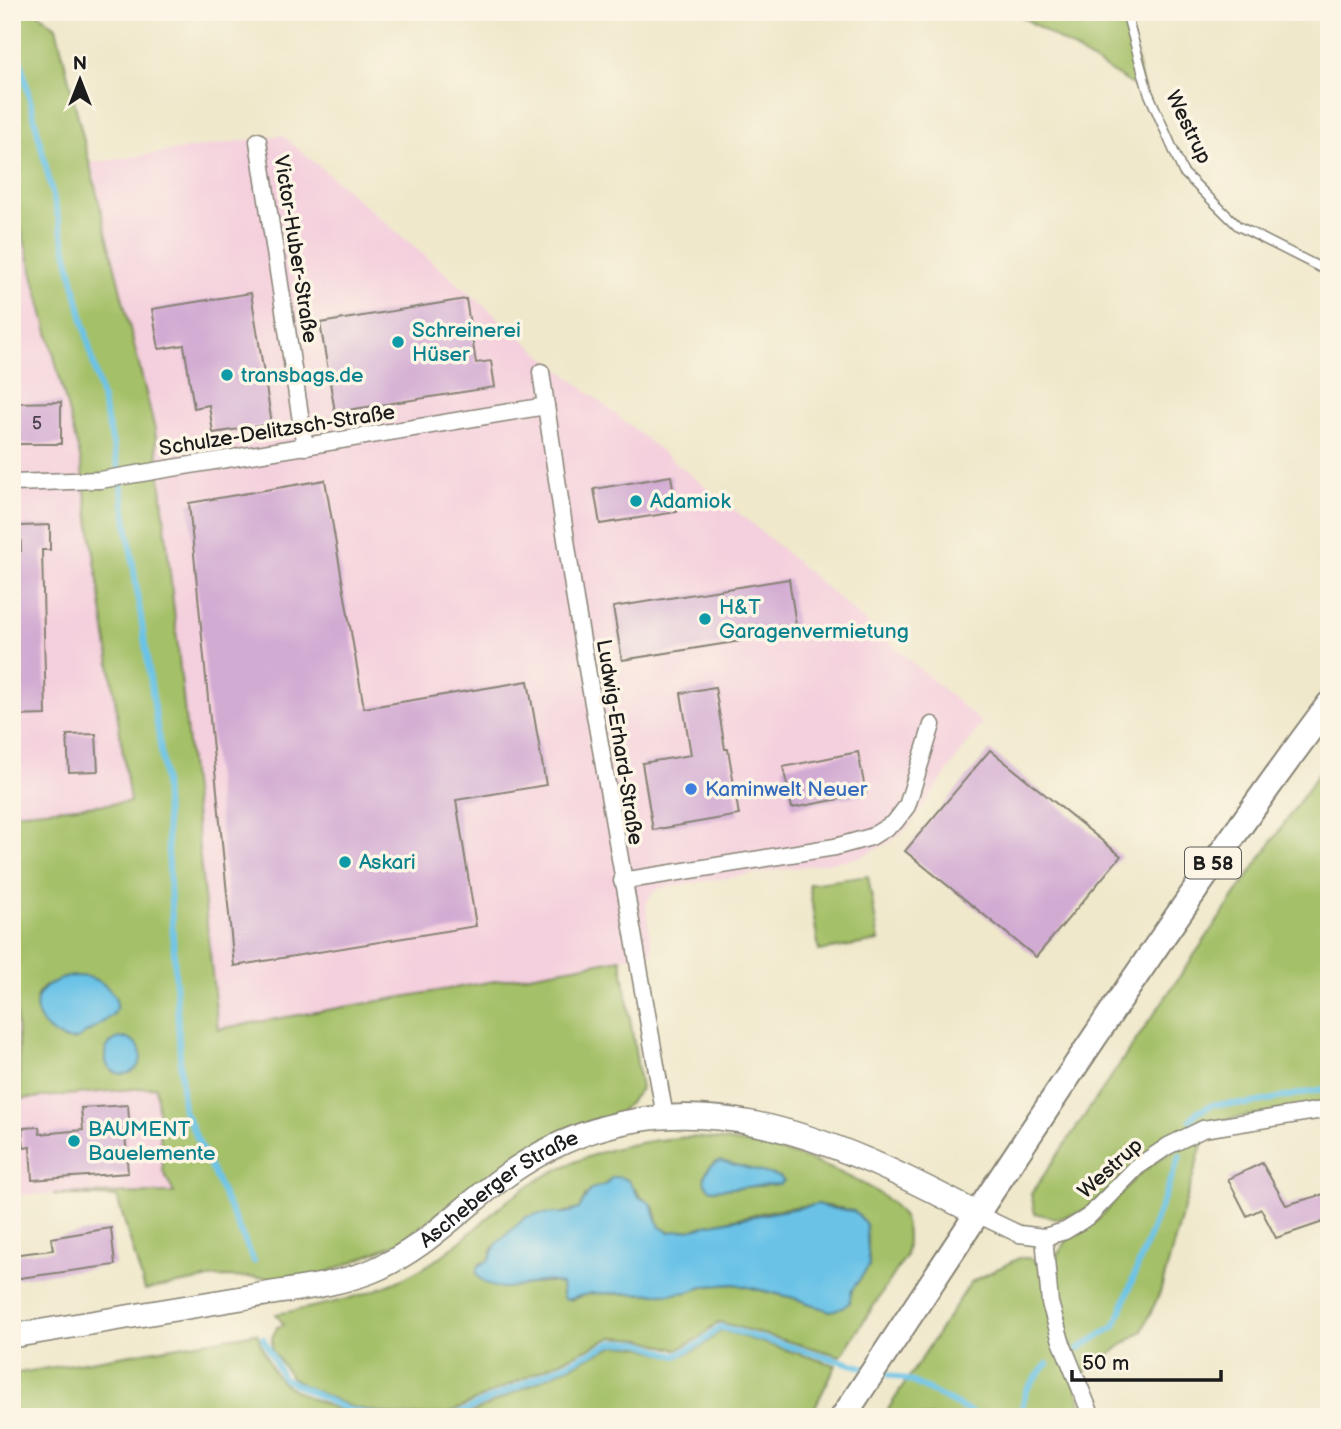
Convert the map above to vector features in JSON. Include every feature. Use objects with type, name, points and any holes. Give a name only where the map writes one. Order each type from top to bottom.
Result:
[{"type":"main road","name":"B 58","points":[[843,1417],[1205,875],[1329,704]]},
{"type":"street","name":"Victor-Huber-Straße","points":[[258,141],[304,447]]},
{"type":"street","name":"Ludwig-Erhard-Straße","points":[[541,372],[575,600],[665,1117]]},
{"type":"street","name":"Schulze-Delitzsch-Straße","points":[[12,483],[100,480],[546,406]]},
{"type":"street","points":[[622,881],[835,846],[872,837],[895,822],[906,806],[932,725]]},
{"type":"street","name":"Westrup","points":[[1044,1237],[1065,1231],[1088,1217],[1137,1167],[1168,1146],[1203,1129],[1329,1109]]},
{"type":"street","name":"Ascheberger Straße","points":[[12,1336],[311,1286],[371,1271],[422,1244],[493,1185],[547,1150],[597,1130],[665,1117],[727,1118],[801,1134],[882,1165],[977,1214]]},
{"type":"street","points":[[977,1214],[1019,1234],[1044,1237],[1050,1303],[1061,1341],[1091,1417]]},
{"type":"lane","name":"Westrup","points":[[1126,12],[1148,92],[1183,172],[1238,226],[1329,272]]},
{"type":"shaded area","points":[[282,135],[548,360],[762,532],[982,723],[908,828],[888,843],[859,858],[660,888],[650,896],[646,907],[653,953],[218,1029],[155,430],[91,163]]},
{"type":"shaded area","points":[[12,193],[80,457],[130,803],[12,813]]},
{"type":"shaded area","points":[[12,929],[21,1099],[156,1087],[163,1171],[175,1193],[12,1195]]},
{"type":"green space","points":[[12,12],[37,12],[56,27],[155,430],[218,1029],[621,959],[641,1089],[620,1113],[570,1130],[523,1151],[398,1243],[314,1278],[216,1277],[145,1290],[117,1197],[53,1194],[174,1193],[163,1171],[156,1087],[21,1099],[12,929],[12,813],[130,802],[80,457],[12,193]],"holes":[[[46,986],[113,1014],[65,1040],[49,1030],[36,998]]]},
{"type":"green space","points":[[1014,12],[1125,12],[1144,92]]},
{"type":"green space","points":[[1329,758],[1329,1103],[1203,1123],[1082,1212],[1056,1219],[1035,1213],[1031,1194]]},
{"type":"green space","points":[[868,876],[879,941],[819,951],[809,884]]},
{"type":"green space","points":[[1205,1134],[1160,1293],[1142,1331],[1082,1374],[1055,1299],[1054,1259],[1069,1238],[1095,1223],[1140,1173],[1170,1152]]},
{"type":"green space","points":[[669,1139],[713,1139],[792,1154],[863,1184],[884,1197],[901,1214],[906,1229],[906,1256],[841,1356],[719,1322],[698,1339],[677,1350],[642,1339],[613,1337],[447,1414],[400,1416],[348,1406],[307,1387],[291,1377],[272,1350],[272,1338],[277,1327],[284,1325],[276,1314],[337,1302],[394,1283],[442,1256],[514,1196],[555,1171],[599,1153]],"holes":[[[716,1162],[779,1184],[711,1190],[708,1169]],[[609,1180],[635,1188],[653,1207],[660,1227],[670,1232],[788,1208],[818,1205],[842,1208],[867,1234],[869,1266],[852,1290],[850,1298],[830,1311],[794,1298],[735,1284],[706,1286],[688,1292],[591,1293],[571,1300],[562,1295],[561,1284],[550,1282],[508,1287],[488,1283],[478,1277],[480,1264],[489,1260],[493,1248],[557,1214],[579,1209],[586,1195],[607,1184]]]},
{"type":"green space","points":[[1019,1258],[1030,1258],[1041,1264],[1085,1417],[883,1417],[971,1282]]},
{"type":"green space","points":[[721,1330],[836,1365],[810,1417],[463,1417],[615,1345],[641,1347],[677,1358],[703,1346]]},
{"type":"green space","points":[[257,1333],[281,1381],[320,1402],[361,1417],[12,1417],[12,1374]]},
{"type":"water","points":[[72,976],[89,977],[103,984],[117,1003],[114,1013],[107,1019],[77,1039],[66,1039],[45,1027],[38,1016],[36,1005],[40,993],[52,983]]},
{"type":"water","points":[[123,1038],[136,1043],[141,1056],[136,1069],[123,1074],[110,1069],[105,1056],[110,1043]]},
{"type":"water","points":[[721,1161],[780,1177],[784,1181],[779,1184],[711,1190],[705,1184],[706,1173],[713,1164]]},
{"type":"water","points":[[612,1177],[628,1180],[640,1198],[651,1204],[660,1227],[669,1232],[819,1204],[827,1208],[854,1211],[866,1224],[869,1266],[852,1290],[849,1303],[830,1311],[794,1298],[735,1284],[706,1286],[670,1294],[591,1293],[566,1300],[563,1298],[561,1284],[546,1281],[498,1288],[482,1281],[476,1273],[478,1266],[489,1260],[497,1243],[526,1217],[579,1209],[591,1189],[607,1184]]},
{"type":"building","name":"transbags.de","points":[[251,293],[272,424],[213,433],[209,405],[194,408],[184,345],[159,349],[152,309]]},
{"type":"building","name":"Schreinerei Hüser","points":[[466,299],[476,363],[491,361],[495,387],[335,412],[320,323]]},
{"type":"building","points":[[61,402],[61,444],[12,444],[12,403]]},
{"type":"building","name":"Adamiok","points":[[671,476],[677,512],[600,524],[594,489]]},
{"type":"building","name":"Askari","points":[[325,480],[364,708],[528,681],[546,785],[456,800],[476,926],[234,966],[189,503]]},
{"type":"building","points":[[50,525],[50,550],[42,550],[46,715],[12,716],[12,551],[21,551],[20,526]]},
{"type":"building","name":"H&T Garagenvermietung","points":[[789,579],[797,632],[622,660],[613,607]]},
{"type":"building","name":"Kaminwelt Neuer","points":[[715,687],[739,815],[653,830],[642,763],[691,755],[681,693]]},
{"type":"building","points":[[96,734],[98,771],[69,772],[67,735]]},
{"type":"building","points":[[990,750],[1121,856],[1036,957],[905,851]]},
{"type":"building","points":[[858,752],[866,794],[792,808],[783,767]]},
{"type":"building","name":"BAUMENT Bauelemente","points":[[128,1105],[130,1133],[125,1133],[128,1173],[32,1180],[30,1147],[24,1148],[22,1128],[39,1127],[40,1134],[83,1130],[81,1108]]},
{"type":"building","points":[[1262,1163],[1286,1205],[1324,1194],[1329,1205],[1329,1220],[1276,1238],[1261,1209],[1247,1216],[1228,1179]]},
{"type":"building","points":[[111,1228],[115,1265],[12,1279],[12,1255],[53,1250],[51,1238]]},
{"type":"waterway","points":[[15,38],[119,470],[163,765],[183,1108],[254,1261]]},
{"type":"waterway","points":[[1190,1120],[1198,1111],[1215,1104],[1248,1104],[1329,1088]]},
{"type":"waterway","points":[[1078,1349],[1115,1326],[1180,1156]]},
{"type":"waterway","points":[[452,1417],[614,1342],[641,1343],[676,1356],[701,1343],[720,1327],[869,1369]]},
{"type":"waterway","points":[[263,1338],[283,1378],[348,1410],[383,1417]]},
{"type":"waterway","points":[[1020,1417],[1026,1390],[1047,1364]]},
{"type":"waterway","points":[[880,1372],[913,1382],[980,1417]]},
{"type":"place","name":"Schreinerei Hüser","points":[[398,342]]},
{"type":"place","name":"transbags.de","points":[[227,375]]},
{"type":"place","name":"Adamiok","points":[[636,501]]},
{"type":"place","name":"H&T Garagenvermietung","points":[[705,619]]},
{"type":"place","name":"Kaminwelt Neuer","points":[[691,789]]},
{"type":"place","name":"Askari","points":[[345,862]]},
{"type":"place","name":"BAUMENT Bauelemente","points":[[74,1141]]}]
